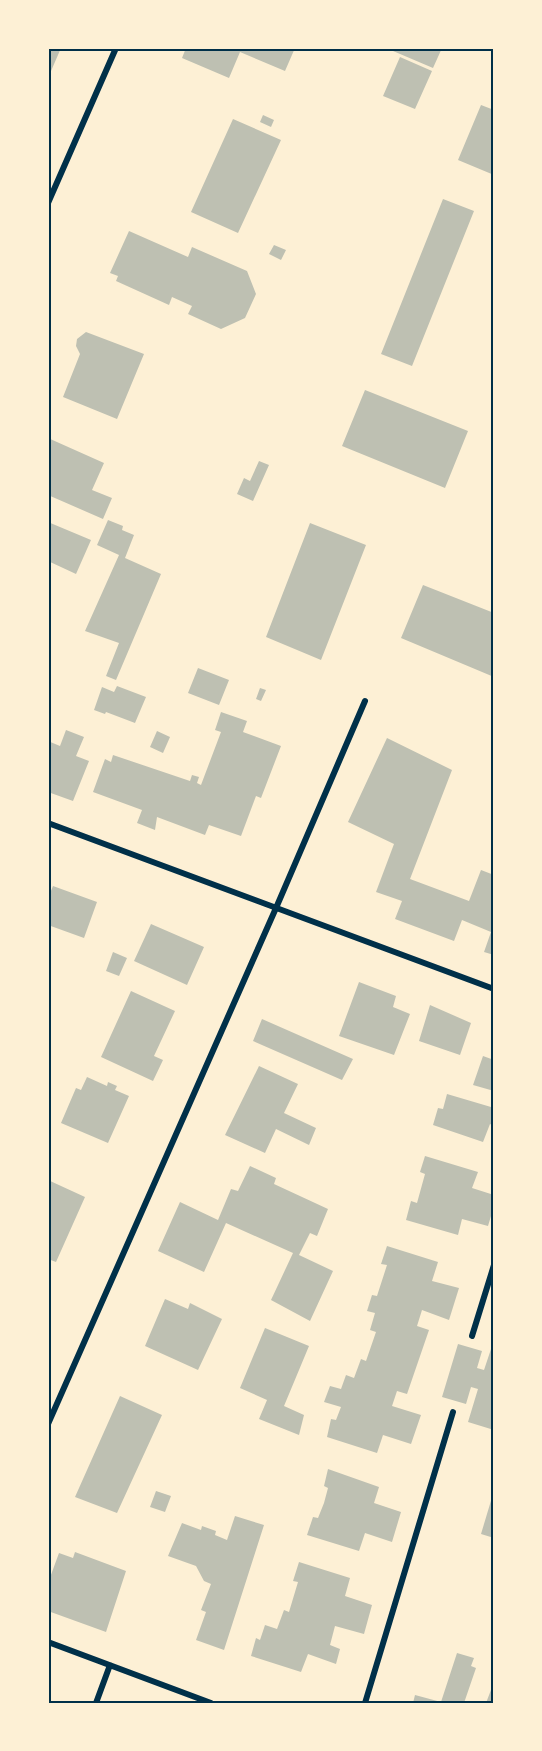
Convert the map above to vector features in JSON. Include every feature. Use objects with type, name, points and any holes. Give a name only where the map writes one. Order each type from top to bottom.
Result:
[{"type":"street","points":[[48,203],[116,48]]},
{"type":"street","points":[[48,1424],[365,701]]},
{"type":"street","points":[[48,823],[494,989]]},
{"type":"street","points":[[472,1336],[494,1265]]},
{"type":"street","points":[[365,1703],[453,1412]]},
{"type":"street","points":[[48,1642],[211,1703]]},
{"type":"street","points":[[96,1703],[110,1665]]},
{"type":"building","points":[[48,48],[61,48],[48,78]]},
{"type":"building","points":[[186,48],[295,48],[285,71],[240,52],[229,78],[182,58]]},
{"type":"building","points":[[386,48],[442,48],[433,68]]},
{"type":"building","points":[[400,57],[432,71],[415,109],[383,96]]},
{"type":"building","points":[[481,105],[494,110],[494,175],[458,160]]},
{"type":"building","points":[[263,115],[274,120],[271,127],[260,122]]},
{"type":"building","points":[[233,119],[281,140],[238,233],[191,212]]},
{"type":"building","points":[[443,199],[474,211],[412,366],[381,354]]},
{"type":"building","points":[[129,231],[188,257],[192,247],[247,271],[256,294],[245,318],[221,329],[188,314],[192,306],[172,297],[169,305],[116,281],[118,276],[110,273]]},
{"type":"building","points":[[274,245],[286,250],[281,260],[269,254]]},
{"type":"building","points":[[86,332],[144,354],[117,419],[63,397],[80,354],[76,346],[77,339]]},
{"type":"building","points":[[365,390],[468,431],[445,488],[342,446]]},
{"type":"building","points":[[48,438],[104,463],[92,490],[112,498],[103,519],[48,495]]},
{"type":"building","points":[[259,461],[269,465],[253,501],[237,494],[244,478],[250,481]]},
{"type":"building","points":[[108,520],[123,526],[122,530],[134,535],[125,558],[161,574],[116,680],[106,676],[119,643],[85,631],[119,555],[97,545]]},
{"type":"building","points":[[48,522],[91,540],[76,574],[48,561]]},
{"type":"building","points":[[310,523],[366,545],[321,660],[266,637]]},
{"type":"building","points":[[423,585],[494,613],[494,677],[401,638]]},
{"type":"building","points":[[198,668],[229,680],[219,705],[188,693]]},
{"type":"building","points":[[117,686],[146,697],[135,723],[94,710],[102,687],[114,692]]},
{"type":"building","points":[[260,688],[266,690],[261,701],[256,699]]},
{"type":"building","points":[[221,712],[247,721],[243,732],[281,746],[261,798],[256,796],[241,836],[209,825],[205,835],[157,817],[155,830],[137,823],[142,810],[93,792],[105,759],[111,762],[113,755],[190,781],[192,775],[199,777],[197,783],[201,785],[221,732],[215,730]]},
{"type":"building","points":[[66,730],[84,737],[76,756],[89,761],[73,801],[48,792],[48,741],[60,746]]},
{"type":"building","points":[[157,731],[170,737],[163,753],[150,747]]},
{"type":"building","points":[[387,738],[452,770],[410,879],[469,901],[481,870],[494,875],[494,955],[484,952],[491,932],[462,920],[454,941],[395,919],[402,901],[376,892],[394,844],[348,822]]},
{"type":"building","points":[[53,886],[97,902],[84,938],[48,925],[48,898]]},
{"type":"building","points":[[151,924],[204,947],[187,985],[134,961]]},
{"type":"building","points":[[113,952],[127,958],[119,976],[106,971]]},
{"type":"building","points":[[359,982],[396,996],[393,1007],[410,1014],[394,1055],[339,1036]]},
{"type":"building","points":[[131,991],[175,1011],[154,1056],[163,1060],[153,1081],[101,1057]]},
{"type":"building","points":[[430,1005],[471,1023],[460,1055],[419,1041]]},
{"type":"building","points":[[262,1019],[353,1059],[342,1080],[253,1041]]},
{"type":"building","points":[[483,1056],[494,1060],[494,1091],[473,1085]]},
{"type":"building","points":[[259,1066],[298,1084],[284,1113],[316,1128],[309,1145],[276,1129],[265,1153],[225,1135]]},
{"type":"building","points":[[87,1077],[107,1086],[108,1082],[117,1086],[115,1090],[129,1096],[108,1143],[61,1123],[76,1088],[81,1090]]},
{"type":"building","points":[[447,1094],[491,1107],[494,1099],[494,1126],[490,1124],[483,1142],[433,1125],[438,1108],[443,1109]]},
{"type":"building","points":[[425,1156],[478,1172],[472,1188],[494,1195],[494,1206],[488,1226],[462,1219],[458,1235],[406,1220],[411,1201],[417,1203],[425,1174],[420,1172]]},
{"type":"building","points":[[250,1166],[276,1178],[274,1184],[328,1209],[317,1236],[310,1233],[299,1255],[333,1271],[310,1321],[271,1300],[293,1253],[226,1223],[204,1272],[158,1251],[180,1202],[218,1220],[231,1189],[238,1191]]},
{"type":"building","points":[[48,1180],[85,1197],[56,1262],[48,1259]]},
{"type":"building","points":[[387,1246],[438,1262],[432,1281],[459,1288],[449,1320],[422,1310],[417,1326],[429,1330],[407,1394],[397,1391],[392,1406],[421,1415],[411,1444],[383,1435],[377,1453],[327,1437],[331,1419],[336,1420],[341,1407],[324,1402],[330,1386],[341,1389],[346,1375],[354,1378],[361,1359],[366,1361],[376,1332],[370,1330],[375,1313],[367,1311],[372,1295],[377,1296],[387,1265],[381,1264]]},
{"type":"building","points":[[165,1299],[188,1309],[190,1303],[222,1319],[198,1370],[145,1346]]},
{"type":"building","points":[[265,1328],[309,1346],[284,1406],[304,1415],[299,1435],[259,1419],[267,1400],[240,1388]]},
{"type":"building","points":[[494,1340],[494,1430],[468,1422],[478,1389],[471,1387],[466,1404],[442,1397],[458,1344],[482,1351],[477,1368],[484,1370]]},
{"type":"building","points":[[120,1396],[162,1415],[117,1513],[75,1497]]},
{"type":"building","points":[[328,1469],[379,1487],[374,1503],[401,1512],[392,1542],[365,1533],[359,1551],[307,1535],[313,1517],[318,1518],[324,1503],[328,1488],[324,1486]]},
{"type":"building","points":[[156,1491],[171,1496],[165,1512],[150,1507]]},
{"type":"building","points":[[494,1494],[494,1538],[481,1534]]},
{"type":"building","points":[[235,1516],[264,1525],[224,1650],[196,1640],[206,1612],[201,1610],[211,1584],[204,1581],[196,1566],[168,1556],[182,1523],[201,1530],[202,1526],[216,1531],[215,1535],[227,1540]]},
{"type":"building","points":[[75,1552],[126,1571],[106,1632],[48,1611],[48,1583],[59,1553],[73,1558]]},
{"type":"building","points":[[299,1562],[350,1578],[345,1596],[372,1605],[364,1634],[335,1626],[330,1645],[340,1649],[336,1664],[308,1654],[301,1672],[251,1656],[256,1638],[260,1640],[265,1625],[277,1629],[284,1610],[289,1612],[298,1582],[293,1581]]},
{"type":"building","points":[[457,1653],[474,1658],[471,1666],[476,1668],[464,1703],[413,1703],[415,1695],[441,1702]]},
{"type":"building","points":[[494,1682],[494,1703],[486,1703]]}]
